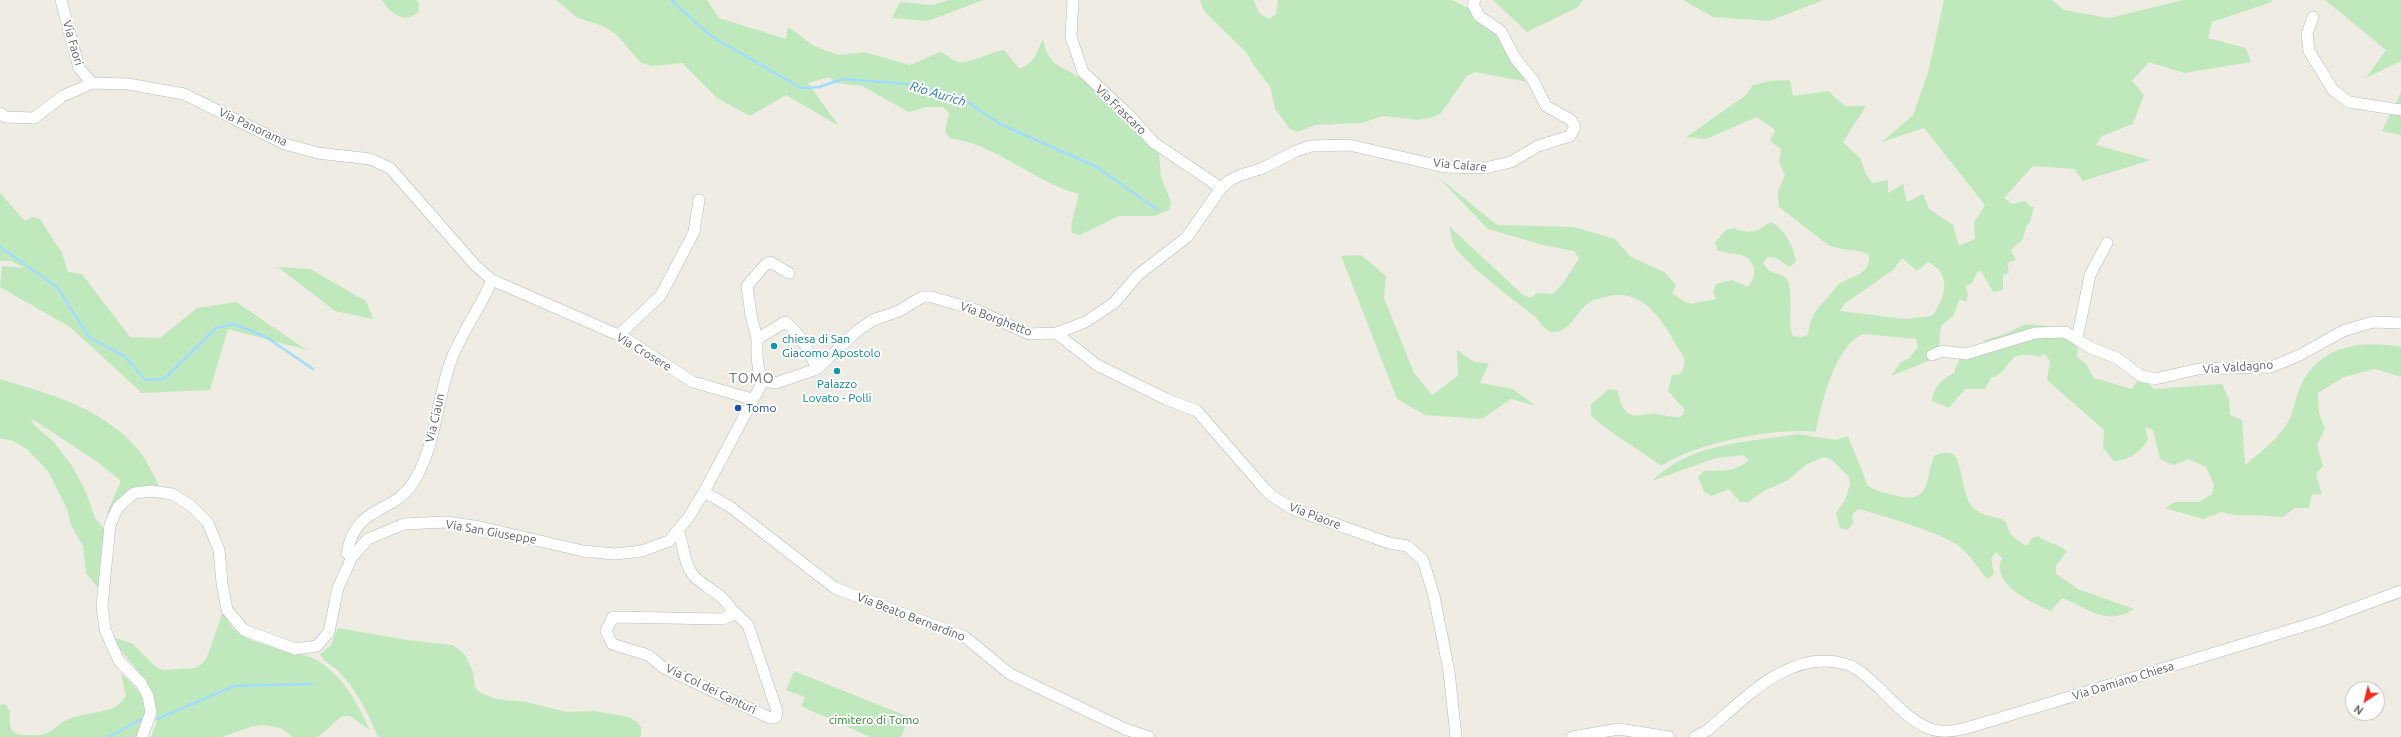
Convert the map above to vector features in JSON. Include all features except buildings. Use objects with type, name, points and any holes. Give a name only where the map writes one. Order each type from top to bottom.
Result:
[{"type":"street","name":"Via Faori","points":[[61,0],[78,68],[92,83]]},
{"type":"street","name":"Via Frascaro","points":[[1073,0],[1071,37],[1083,72],[1129,115],[1153,142],[1221,188]]},
{"type":"street","name":"Via Calare","points":[[1221,188],[1238,176],[1263,168],[1296,151],[1311,146],[1350,145],[1445,166],[1486,168],[1511,162],[1538,146],[1570,136],[1575,127],[1571,120],[1546,106],[1533,80],[1515,58],[1501,32],[1479,16],[1473,5],[1475,0]]},
{"type":"street","points":[[2313,17],[2307,34],[2309,51],[2333,90],[2349,102],[2401,110]]},
{"type":"street","name":"Via Panorama","points":[[0,113],[6,117],[34,118],[63,96],[92,83],[128,84],[184,94],[285,144],[318,153],[370,159],[390,168],[475,265],[492,280]]},
{"type":"street","name":"Via Borghetto","points":[[763,381],[776,383],[817,369],[857,331],[874,320],[899,311],[922,297],[932,297],[976,310],[1028,334],[1056,333],[1088,321],[1114,304],[1138,275],[1187,237],[1221,188]]},
{"type":"street","points":[[619,335],[661,295],[694,232],[699,200]]},
{"type":"street","points":[[2077,339],[2090,275],[2107,243]]},
{"type":"street","points":[[763,381],[758,372],[757,339],[750,315],[747,286],[765,265],[770,262],[789,273]]},
{"type":"street","name":"Via Crosere","points":[[492,280],[619,335],[693,382],[752,399]]},
{"type":"street","name":"Via Ciaun","points":[[352,557],[347,554],[349,541],[357,526],[379,508],[398,498],[412,483],[433,436],[442,386],[452,358],[462,334],[492,280]]},
{"type":"street","points":[[757,339],[785,322],[793,328],[809,350],[817,369]]},
{"type":"street","name":"Via Valdagno","points":[[1932,355],[1942,350],[1971,353],[2035,333],[2065,332],[2091,348],[2117,358],[2142,376],[2155,379],[2198,369],[2271,367],[2300,355],[2343,331],[2373,322],[2401,323]]},
{"type":"street","name":"Via Piaore","points":[[1056,333],[1097,365],[1166,399],[1197,411],[1259,483],[1281,502],[1293,509],[1389,543],[1406,546],[1423,560],[1434,596],[1449,670],[1456,737]]},
{"type":"street","name":"Via San Giuseppe","points":[[142,737],[151,712],[148,696],[141,683],[119,661],[105,629],[102,606],[110,526],[118,507],[134,493],[152,491],[172,494],[190,505],[208,523],[219,550],[222,583],[227,610],[244,630],[295,649],[317,646],[329,632],[338,588],[352,557],[368,539],[404,524],[446,522],[480,527],[583,551],[615,554],[642,551],[669,541],[688,518],[704,492],[752,399],[763,381]]},
{"type":"street","name":"Via Beato Bernardino","points":[[704,492],[729,506],[835,588],[966,637],[1010,674],[1125,729],[1149,737]]},
{"type":"street","name":"Via Col dei Canturi","points":[[678,530],[683,542],[686,561],[694,575],[719,593],[732,610],[748,625],[777,711],[776,717],[770,718],[664,668],[648,654],[612,644],[606,631],[613,616],[722,619],[730,616],[732,610]]},
{"type":"street","name":"Via Damiano Chiesa","points":[[1695,737],[1708,730],[1783,670],[1802,663],[1834,662],[1846,664],[1859,671],[1907,716],[1935,730],[1949,731],[2001,718],[2320,621],[2401,591]]},
{"type":"street","points":[[1572,737],[1619,729],[1669,737]]},
{"type":"green space","points":[[382,0],[416,0],[419,3],[419,11],[409,17],[399,16],[389,10]]},
{"type":"green space","points":[[556,0],[707,0],[719,18],[786,39],[788,27],[814,46],[838,55],[864,52],[910,65],[940,52],[958,62],[967,62],[1004,50],[1019,68],[1024,67],[1031,61],[1043,39],[1046,51],[1054,63],[1086,81],[1159,153],[1161,177],[1171,202],[1169,210],[1154,216],[1119,216],[1080,235],[1072,233],[1071,225],[1079,194],[1046,181],[999,155],[983,148],[949,138],[945,131],[949,113],[943,107],[927,107],[909,112],[862,86],[835,83],[829,77],[808,83],[839,126],[786,95],[750,116],[717,98],[682,63],[652,66],[641,63],[616,34],[603,26],[578,18]]},
{"type":"green space","points":[[948,0],[983,0],[928,21],[892,18],[900,2],[933,5]]},
{"type":"green space","points":[[1200,0],[1254,0],[1261,14],[1270,19],[1276,14],[1278,0],[1452,0],[1468,8],[1474,16],[1501,31],[1528,82],[1475,72],[1467,76],[1441,113],[1434,117],[1418,120],[1384,116],[1361,123],[1315,125],[1297,132],[1290,129],[1275,109],[1270,86],[1255,67],[1247,53],[1210,17],[1203,9]]},
{"type":"green space","points":[[1493,0],[1583,0],[1578,7],[1527,32]]},
{"type":"green space","points":[[1683,0],[1824,0],[1769,21],[1713,17]]},
{"type":"green space","points":[[1944,0],[2052,0],[2064,10],[2109,18],[2183,0],[2271,0],[2272,2],[2212,22],[2208,38],[2246,48],[2251,62],[2184,73],[2149,62],[2132,81],[2144,95],[2133,124],[2102,136],[2096,145],[2151,160],[2083,181],[2074,169],[2033,166],[2004,198],[2012,204],[2025,201],[2031,207],[2034,207],[2023,239],[2011,250],[2016,260],[2007,263],[2009,273],[2003,275],[2003,290],[1993,292],[1981,271],[1977,272],[1972,283],[1966,286],[1968,296],[1966,302],[1960,299],[1953,316],[1941,326],[1938,357],[1891,376],[1901,362],[1908,359],[1918,347],[1916,339],[1864,334],[1854,339],[1845,349],[1831,377],[1821,407],[1816,432],[1779,432],[1736,438],[1694,450],[1661,466],[1607,429],[1591,415],[1591,404],[1609,389],[1617,390],[1623,408],[1632,415],[1660,414],[1681,417],[1685,410],[1668,391],[1672,375],[1680,374],[1685,362],[1664,324],[1656,315],[1640,300],[1630,296],[1618,295],[1591,301],[1570,324],[1562,330],[1557,332],[1549,331],[1544,328],[1534,316],[1464,258],[1456,249],[1454,244],[1449,226],[1523,295],[1531,298],[1537,293],[1553,294],[1564,282],[1579,258],[1574,251],[1543,245],[1488,229],[1437,176],[1497,225],[1574,227],[1615,239],[1631,257],[1664,272],[1676,285],[1672,293],[1685,302],[1693,304],[1716,299],[1713,291],[1716,284],[1732,280],[1748,287],[1754,274],[1754,269],[1750,261],[1742,255],[1717,250],[1715,242],[1726,230],[1734,228],[1749,232],[1762,228],[1771,222],[1776,225],[1788,238],[1796,261],[1790,267],[1776,258],[1768,257],[1763,263],[1768,270],[1783,276],[1787,280],[1790,294],[1790,322],[1793,336],[1801,337],[1808,335],[1812,318],[1817,310],[1838,285],[1859,274],[1867,267],[1869,255],[1859,251],[1828,245],[1779,207],[1778,191],[1785,175],[1779,162],[1781,149],[1770,141],[1775,130],[1757,117],[1706,139],[1686,137],[1745,96],[1753,85],[1770,81],[1790,80],[1793,96],[1828,91],[1845,106],[1866,106],[1843,142],[1860,158],[1866,174],[1872,183],[1888,180],[1888,193],[1903,184],[1907,202],[1923,194],[1929,209],[1953,225],[1959,246],[1975,239],[1974,223],[1985,205],[1924,128],[1882,142],[1913,115],[1928,73]],"holes":[[[1902,258],[1917,271],[1928,262],[1936,267],[1944,279],[1941,301],[1932,316],[1905,319],[1840,311],[1844,304],[1893,270]]]},
{"type":"green space","points":[[2325,0],[2401,0],[2401,61],[2366,78],[2386,50]]},
{"type":"green space","points":[[2401,92],[2401,135],[2382,131]]},
{"type":"green space","points":[[0,193],[25,221],[32,217],[40,219],[62,253],[68,272],[82,274],[130,337],[160,338],[197,308],[236,302],[307,350],[228,329],[210,390],[142,393],[70,327],[0,287],[2,266],[24,268],[11,261],[0,261]]},
{"type":"green space","points":[[1361,255],[1386,276],[1384,298],[1414,373],[1432,395],[1458,376],[1457,350],[1474,362],[1489,363],[1480,383],[1513,389],[1536,406],[1511,399],[1482,419],[1425,415],[1397,399],[1341,256]]},
{"type":"green space","points":[[278,267],[310,269],[366,301],[373,319],[335,311]]},
{"type":"green space","points":[[2026,324],[2070,328],[2078,336],[2077,357],[2086,364],[2094,378],[2132,389],[2141,376],[2154,389],[2222,384],[2229,399],[2230,415],[2242,420],[2245,465],[2270,444],[2281,432],[2290,418],[2298,392],[2310,370],[2320,360],[2332,353],[2344,348],[2358,345],[2372,344],[2401,347],[2401,377],[2375,369],[2344,377],[2318,393],[2319,413],[2325,429],[2317,445],[2323,466],[2316,474],[2322,495],[2312,494],[2309,508],[2295,508],[2283,517],[2233,515],[2222,512],[2203,519],[2165,508],[2175,502],[2199,502],[2212,494],[2214,485],[2206,467],[2189,459],[2173,465],[2160,459],[2153,430],[2145,427],[2148,439],[2143,448],[2130,457],[2119,461],[2114,461],[2103,448],[2104,430],[2047,380],[2050,361],[2044,354],[2040,357],[2020,355],[2014,357],[1998,375],[1991,378],[1985,389],[1965,389],[1949,408],[1932,401],[1936,388],[1942,381],[1954,373],[1960,357],[1975,352],[1985,340],[2005,334]]},
{"type":"green space","points":[[0,379],[59,398],[96,415],[113,426],[129,440],[143,456],[164,494],[143,492],[113,519],[107,513],[121,481],[99,463],[31,418],[34,425],[54,442],[72,466],[86,492],[95,518],[109,534],[101,592],[86,573],[83,546],[71,525],[67,509],[48,471],[27,449],[13,441],[0,438]]},
{"type":"green space","points":[[1798,434],[1836,440],[1848,436],[1868,486],[1875,490],[1909,498],[1922,493],[1925,488],[1934,456],[1943,453],[1954,455],[1958,462],[1967,497],[1973,507],[1983,514],[2006,522],[2008,530],[2013,536],[2027,546],[2031,539],[2038,536],[2064,549],[2067,551],[2056,566],[2056,574],[2078,589],[2134,609],[2124,614],[2106,616],[2089,611],[2062,598],[2051,611],[2033,603],[2014,591],[2007,584],[2002,576],[2000,567],[2002,558],[1996,552],[1991,559],[1994,574],[1987,579],[1970,557],[1959,546],[1911,525],[1858,509],[1852,515],[1853,523],[1848,530],[1840,528],[1836,513],[1845,500],[1850,485],[1849,477],[1832,460],[1824,457],[1807,464],[1788,480],[1764,491],[1748,502],[1740,502],[1729,489],[1711,496],[1704,492],[1698,477],[1704,471],[1728,470],[1738,467],[1749,460],[1743,455],[1716,458],[1652,481],[1667,468],[1683,459],[1701,452],[1740,442]]},
{"type":"green space","points":[[224,609],[228,622],[237,632],[264,644],[309,657],[320,662],[329,669],[350,692],[370,730],[350,716],[342,716],[318,737],[293,737],[281,728],[264,725],[253,726],[222,737],[151,737],[156,722],[156,708],[152,694],[145,681],[109,633],[115,638],[133,644],[156,667],[163,670],[195,668],[202,664],[207,657]]},
{"type":"green space","points":[[338,628],[407,640],[453,645],[465,655],[473,672],[475,688],[481,693],[496,699],[526,702],[567,712],[594,711],[629,717],[636,721],[641,727],[641,737],[378,737],[367,712],[353,689],[339,672],[324,660],[320,654],[331,645]]},
{"type":"green space","name":"cimitero di Tomo","points":[[794,671],[909,717],[901,737],[870,737],[801,706],[805,697],[786,690]]},
{"type":"green space","points":[[121,674],[131,682],[139,692],[144,704],[145,719],[138,737],[0,737],[0,705],[5,704],[10,711],[10,726],[12,730],[23,735],[43,735],[68,719],[102,712],[121,702],[126,696]]},
{"type":"waterway","name":"Rio Aurich","points":[[671,0],[711,36],[801,88],[819,87],[843,79],[910,84],[969,103],[1002,125],[1095,166],[1158,210]]},
{"type":"waterway","points":[[0,247],[57,287],[89,337],[124,356],[146,380],[164,379],[216,328],[234,324],[266,337],[313,369]]},
{"type":"waterway","points":[[157,719],[234,686],[312,684]]},
{"type":"waterway","points":[[109,737],[142,719]]},
{"type":"place","name":"chiesa di San Giacomo Apostolo","points":[[774,346]]},
{"type":"place","name":"Palazzo Lovato - Polli","points":[[837,371]]},
{"type":"place","name":"Tomo","points":[[738,408]]},
{"type":"district","name":"TOMO","points":[[752,378]]}]
